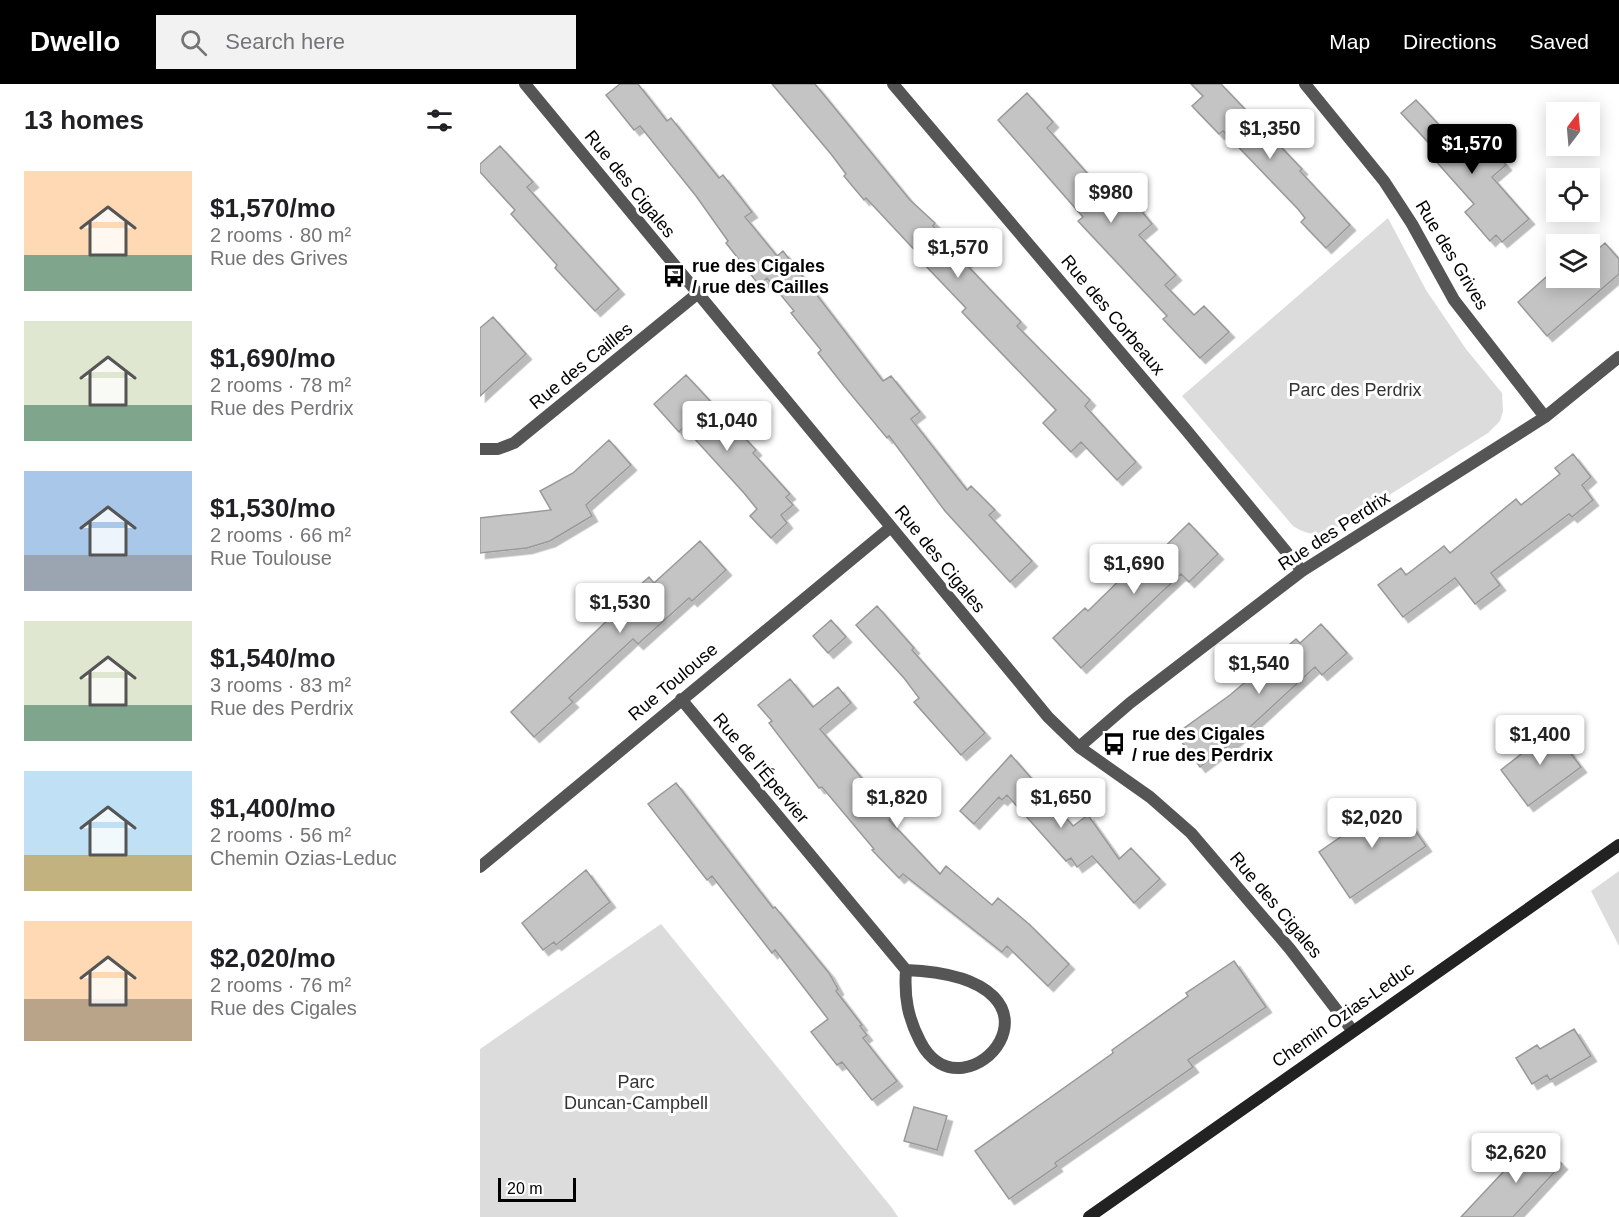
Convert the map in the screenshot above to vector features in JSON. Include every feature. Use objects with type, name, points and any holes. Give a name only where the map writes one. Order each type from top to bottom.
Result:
[{"type":"street","name":"Rue des Cigales","points":[[525,84],[1047,717],[1079,747],[1150,797],[1191,833],[1290,949],[1330,998],[1352,1030]]},
{"type":"street","name":"Rue des Corbeaux","points":[[893,84],[1187,431],[1302,571]]},
{"type":"street","name":"Rue des Grives","points":[[1305,84],[1384,181],[1412,224],[1454,300],[1545,417]]},
{"type":"street","name":"Rue des Cailles","points":[[480,448],[498,449],[522,438],[697,294]]},
{"type":"street","name":"Rue des Perdrix","points":[[1079,747],[1130,703],[1302,571],[1545,417],[1619,357]]},
{"type":"street","name":"Rue Toulouse","points":[[480,867],[891,527]]},
{"type":"street","name":"Rue de l'Épervier","points":[[681,699],[906,970]]},
{"type":"street","name":"Chemin Ozias-Leduc","points":[[1089,1217],[1619,844]]},
{"type":"street","points":[[906,970],[936,971],[956,976],[976,982],[990,991],[1000,1004],[1004,1020],[1003,1036],[996,1050],[984,1061],[968,1067],[952,1067],[936,1061],[924,1050],[909,1017],[905,987],[906,970]]},
{"type":"green space","name":"Parc des Perdrix","points":[[1388,218],[1426,290],[1466,349],[1502,393],[1503,411],[1500,421],[1488,433],[1335,529],[1319,534],[1308,533],[1293,526],[1182,396]]},
{"type":"green space","points":[[1619,871],[1619,946],[1591,891]]},
{"type":"green space","name":"Parc Duncan-Campbell","points":[[661,924],[898,1217],[480,1217],[480,1049]]},
{"type":"building","points":[[620,84],[638,84],[667,121],[671,118],[719,178],[723,175],[752,212],[745,217],[777,256],[783,251],[883,381],[891,376],[920,412],[911,419],[967,490],[971,486],[995,510],[989,515],[1032,561],[1010,582],[945,511],[889,436],[887,438],[844,386],[818,353],[821,350],[791,313],[794,311],[767,278],[759,285],[726,243],[728,241],[696,196],[640,126],[634,130],[606,95]]},
{"type":"building","points":[[772,84],[815,84],[910,200],[935,223],[933,226],[967,261],[965,263],[1021,322],[1017,326],[1090,400],[1085,406],[1136,462],[1117,480],[1081,442],[1071,452],[1043,423],[1056,410],[962,312],[966,308],[923,263],[925,261],[866,198],[864,200],[844,176],[846,174],[831,154]]},
{"type":"building","points":[[1191,84],[1221,84],[1302,169],[1300,171],[1350,225],[1326,248],[1301,222],[1305,218],[1298,209],[1223,131],[1219,134],[1192,106],[1203,96]]},
{"type":"building","points":[[1027,93],[1053,122],[1047,128],[1096,183],[1094,186],[1126,192],[1152,224],[1139,235],[1176,275],[1165,285],[1194,315],[1204,306],[1229,332],[1200,358],[1163,319],[1167,316],[1078,221],[1083,217],[998,120]]},
{"type":"building","points":[[1416,100],[1454,141],[1460,144],[1476,130],[1506,165],[1492,177],[1529,219],[1502,242],[1496,235],[1490,241],[1465,212],[1474,204],[1434,159],[1439,154],[1401,113]]},
{"type":"building","points":[[500,146],[533,182],[527,187],[619,289],[595,311],[555,268],[557,265],[511,214],[515,210],[480,172],[480,164]]},
{"type":"building","points":[[1605,243],[1619,259],[1619,274],[1547,336],[1518,302],[1546,277],[1546,288],[1600,288],[1600,247]]},
{"type":"building","points":[[493,317],[526,354],[480,396],[480,328]]},
{"type":"building","points":[[686,375],[756,450],[753,453],[790,494],[786,497],[793,505],[781,515],[787,523],[771,538],[750,516],[757,509],[744,493],[684,427],[679,432],[654,404]]},
{"type":"building","points":[[609,440],[631,465],[586,505],[592,516],[550,541],[527,548],[480,553],[480,518],[551,510],[540,491],[573,473]]},
{"type":"building","points":[[1573,454],[1591,477],[1582,485],[1593,500],[1572,517],[1569,514],[1491,573],[1500,585],[1475,604],[1455,578],[1403,617],[1378,585],[1401,568],[1406,575],[1444,546],[1450,553],[1516,499],[1521,505],[1560,474],[1555,468]]},
{"type":"building","points":[[1189,523],[1218,554],[1189,582],[1181,574],[1081,668],[1053,638],[1085,608],[1088,611],[1136,564],[1141,570]]},
{"type":"building","points":[[700,541],[726,570],[692,601],[689,598],[638,644],[633,639],[569,698],[573,702],[534,737],[511,712],[612,616],[609,613],[649,577],[654,583]]},
{"type":"building","points":[[877,606],[914,648],[912,650],[985,733],[961,755],[914,702],[919,698],[904,678],[856,625]]},
{"type":"building","points":[[831,620],[846,637],[828,653],[813,636]]},
{"type":"building","points":[[1321,624],[1347,653],[1322,675],[1315,667],[1237,739],[1200,767],[1176,734],[1230,695],[1296,639],[1300,643]]},
{"type":"building","points":[[790,679],[813,707],[838,687],[851,703],[820,729],[894,816],[889,820],[940,874],[946,866],[992,905],[998,898],[1029,924],[1069,964],[1048,986],[1007,946],[1002,952],[903,874],[899,878],[872,850],[874,849],[822,787],[819,788],[769,723],[772,721],[758,705]]},
{"type":"building","points":[[1538,725],[1547,736],[1553,730],[1581,767],[1528,806],[1501,770],[1530,747],[1522,736]]},
{"type":"building","points":[[1011,755],[1073,826],[1088,815],[1119,859],[1131,848],[1160,879],[1134,903],[1092,856],[1077,867],[1071,858],[1066,861],[1007,795],[1002,800],[999,797],[974,824],[960,811]]},
{"type":"building","points":[[676,783],[773,908],[775,907],[829,973],[838,989],[836,991],[862,1025],[860,1026],[867,1035],[863,1038],[897,1081],[872,1100],[842,1062],[837,1065],[811,1032],[828,1019],[775,950],[772,953],[712,876],[707,880],[648,804]]},
{"type":"building","points":[[1394,800],[1426,846],[1350,898],[1319,852]]},
{"type":"building","points":[[586,870],[610,902],[556,945],[554,942],[543,950],[522,923]]},
{"type":"building","points":[[1234,961],[1266,1007],[1188,1060],[1193,1067],[1055,1163],[1057,1166],[1009,1199],[975,1151],[1113,1053],[1112,1050],[1188,996],[1186,993]]},
{"type":"building","points":[[1574,1029],[1591,1056],[1550,1080],[1547,1075],[1532,1084],[1516,1058],[1537,1045],[1540,1049]]},
{"type":"building","points":[[914,1107],[947,1116],[937,1150],[904,1141]]},
{"type":"building","points":[[1535,1138],[1562,1164],[1513,1217],[1461,1217]]},
{"type":"place","name":"rue des Cigales / rue des Cailles","points":[[674,276]]},
{"type":"place","name":"rue des Cigales / rue des Perdrix","points":[[1114,744]]}]
